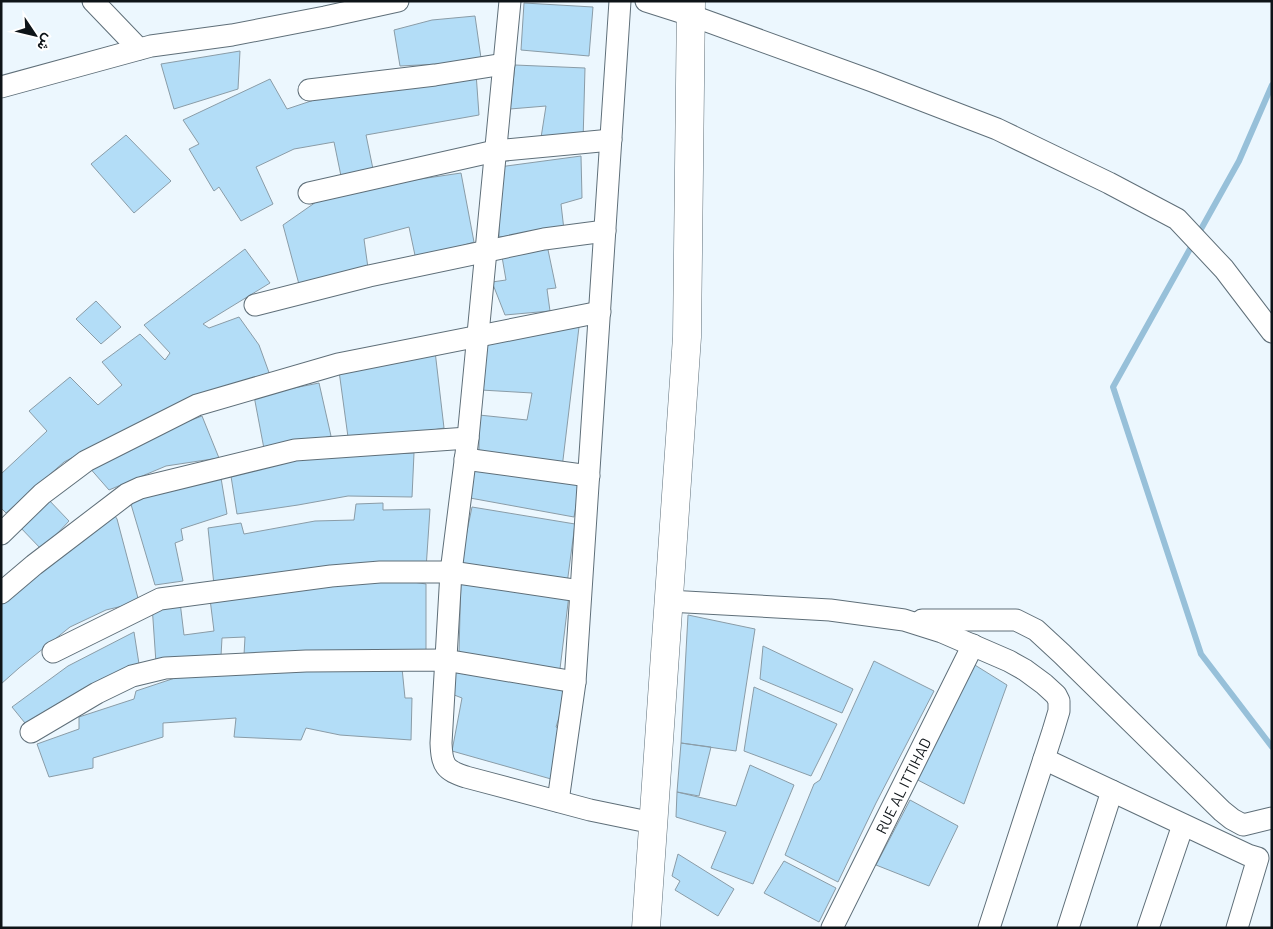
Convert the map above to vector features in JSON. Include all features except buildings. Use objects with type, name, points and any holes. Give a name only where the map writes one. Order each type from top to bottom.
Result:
[{"type":"street","points":[[93,1],[139,49]]},
{"type":"street","points":[[1,86],[151,46],[260,29],[398,1]]},
{"type":"street","points":[[510,1],[468,438],[452,572],[445,660],[441,756],[446,767],[454,773],[466,777],[558,802],[653,824]]},
{"type":"street","points":[[558,802],[575,682],[620,1]]},
{"type":"street","points":[[646,1],[690,8],[997,130],[1109,183],[1177,219],[1224,269],[1272,332]]},
{"type":"street","points":[[646,928],[686,337],[690,8]]},
{"type":"street","points":[[309,90],[426,76],[504,64]]},
{"type":"street","points":[[308,193],[495,151],[611,140]]},
{"type":"street","points":[[255,305],[369,276],[486,251],[544,239],[605,231]]},
{"type":"street","points":[[1,534],[42,494],[86,461],[197,404],[338,364],[600,312]]},
{"type":"street","points":[[1,593],[34,565],[127,494],[140,488],[295,450],[468,438]]},
{"type":"street","points":[[465,459],[589,476]]},
{"type":"street","points":[[52,652],[160,599],[331,576],[380,572],[452,572],[580,592]]},
{"type":"street","points":[[668,601],[830,610],[904,620],[1016,620],[1036,630],[1222,811],[1242,825],[1265,862]]},
{"type":"street","points":[[904,620],[942,632],[1009,660],[1044,684],[1059,700],[1059,710],[1044,759],[989,928]]},
{"type":"street","name":"RUE AL ITTIHAD","points":[[832,928],[973,645]]},
{"type":"street","points":[[31,732],[97,693],[132,676],[165,668],[306,661],[445,660],[575,682]]},
{"type":"street","points":[[1044,759],[1248,856],[1265,862]]},
{"type":"street","points":[[1068,928],[1112,791]]},
{"type":"street","points":[[1242,825],[1272,818]]},
{"type":"street","points":[[1148,928],[1183,825]]},
{"type":"street","points":[[1237,928],[1265,862]]},
{"type":"waterway","points":[[1272,85],[1239,161],[1113,387],[1201,654],[1272,747]]}]
